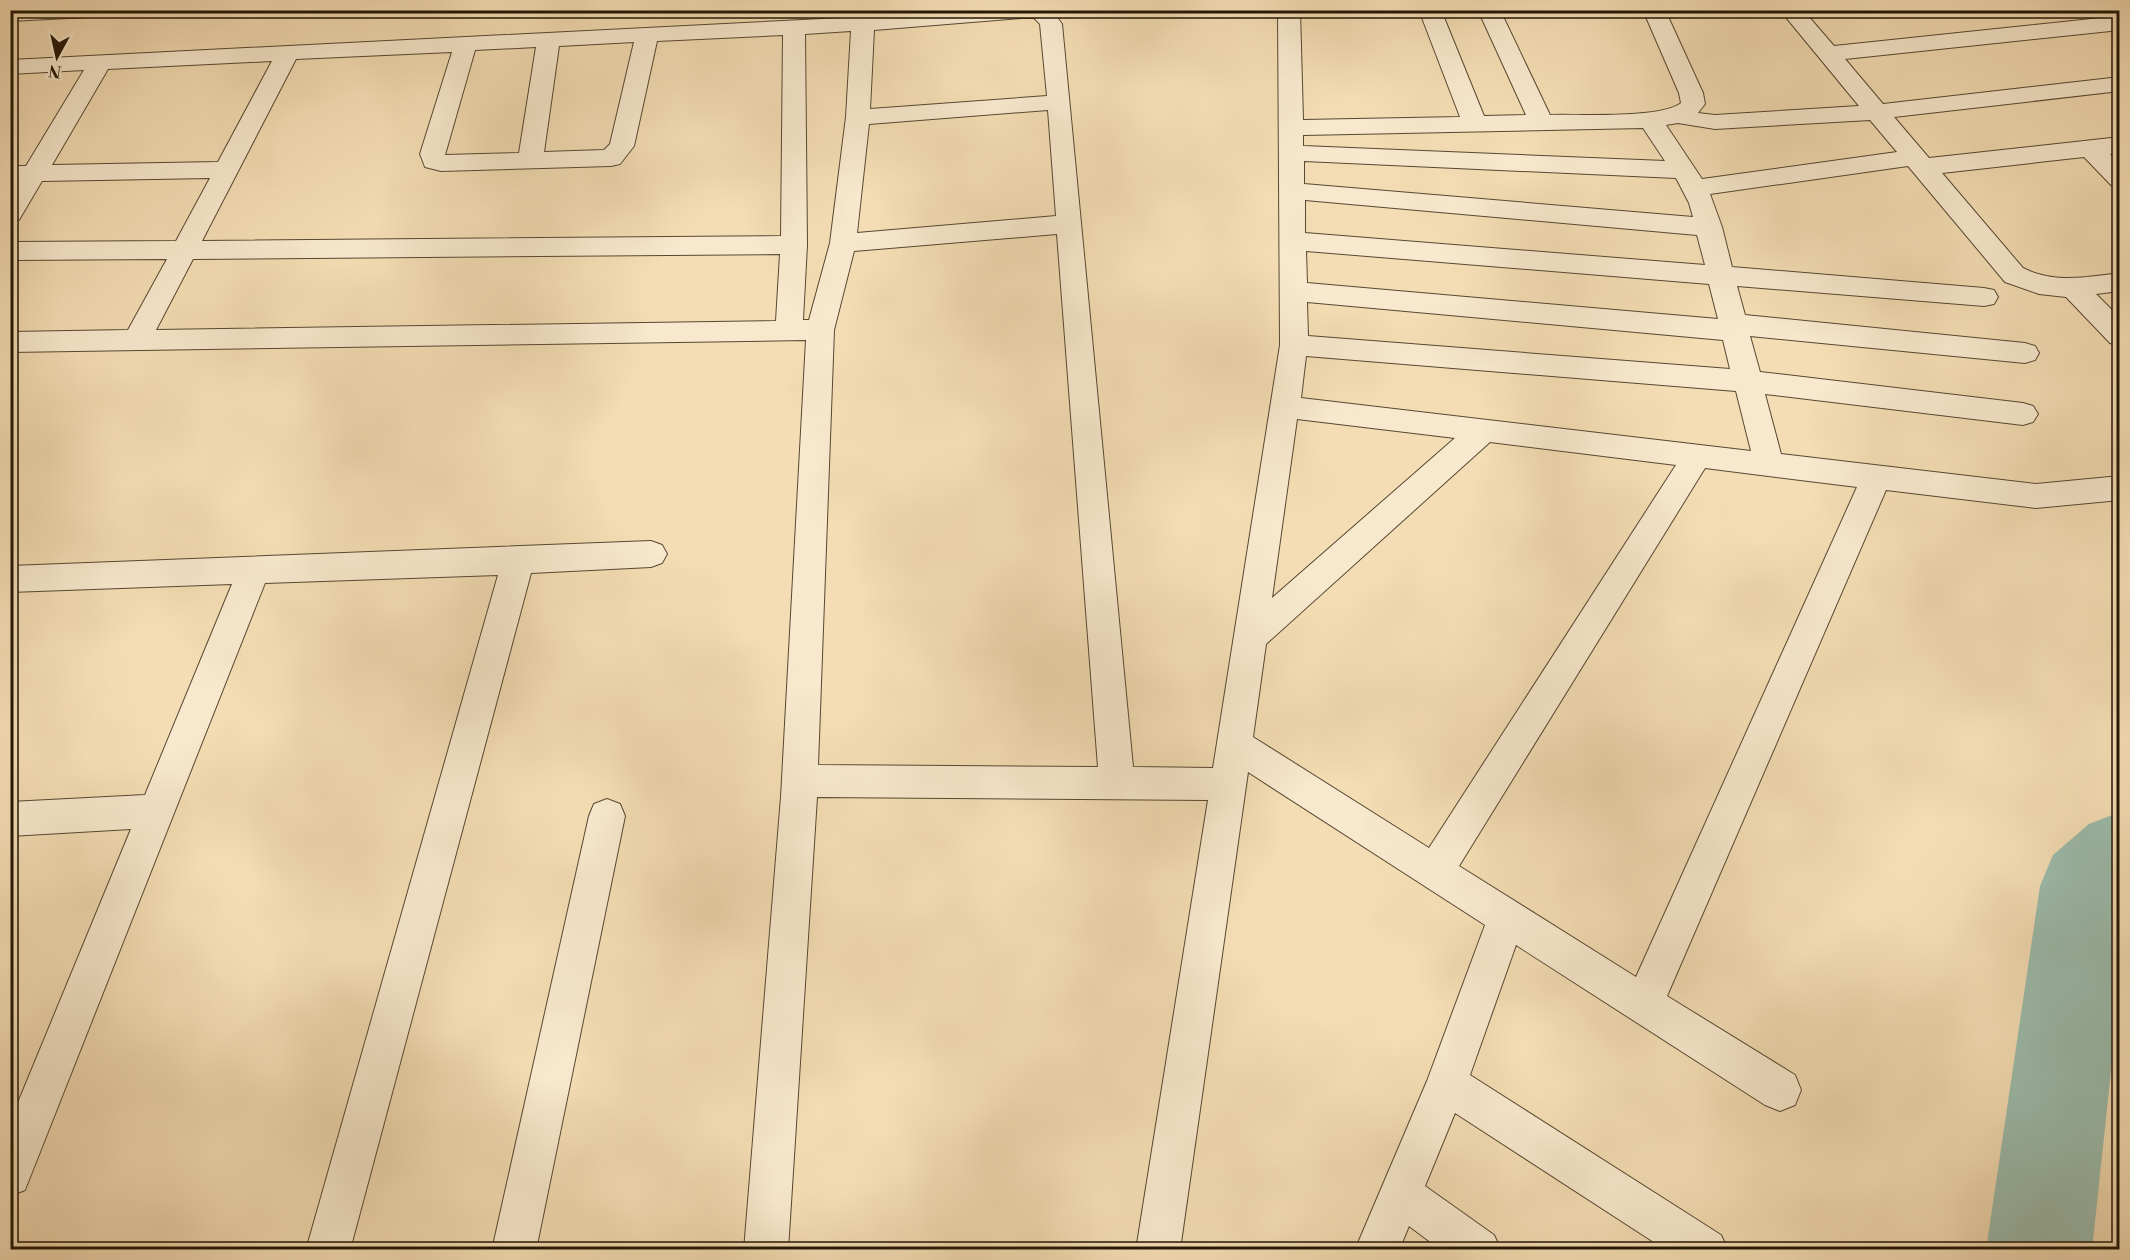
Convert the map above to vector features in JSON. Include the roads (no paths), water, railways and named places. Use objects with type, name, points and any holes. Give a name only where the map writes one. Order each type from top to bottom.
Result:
[{"type":"street","points":[[10,14],[88,10]]},
{"type":"street","points":[[1158,1250],[1294,345],[1289,10]]},
{"type":"street","points":[[1430,10],[1475,124]]},
{"type":"street","points":[[1489,10],[1542,122]]},
{"type":"street","points":[[1291,141],[1475,124],[1650,120],[1679,115],[1688,110],[1692,104],[1691,93],[1654,10]]},
{"type":"street","points":[[1791,10],[2014,275],[2035,285],[2073,287],[2120,282]]},
{"type":"street","points":[[10,67],[863,24],[1016,11],[1040,13],[1049,18],[1052,24],[1059,102],[1117,784]]},
{"type":"street","points":[[1828,54],[2120,23]]},
{"type":"street","points":[[804,330],[843,243],[858,117],[863,24]]},
{"type":"street","points":[[766,1250],[800,781],[804,330],[794,245],[794,27]]},
{"type":"street","points":[[466,44],[432,154],[434,161],[450,164],[604,159],[618,152],[622,146],[647,35]]},
{"type":"street","points":[[530,161],[549,40]]},
{"type":"street","points":[[137,340],[288,53]]},
{"type":"street","points":[[10,214],[22,174],[100,63]]},
{"type":"street","points":[[1679,115],[1695,120],[1715,122],[1876,112],[2120,84]]},
{"type":"street","points":[[858,117],[1059,102]]},
{"type":"street","points":[[1650,120],[1690,179],[1702,203],[1769,465]]},
{"type":"street","points":[[1291,141],[1690,179],[2120,145]]},
{"type":"street","points":[[2090,148],[2120,178]]},
{"type":"street","points":[[22,174],[227,170]]},
{"type":"street","points":[[1292,191],[1709,227]]},
{"type":"street","points":[[843,243],[1069,224]]},
{"type":"street","points":[[1293,241],[1984,297]]},
{"type":"street","points":[[10,251],[794,245]]},
{"type":"street","points":[[2073,287],[2120,336]]},
{"type":"street","points":[[1294,291],[2025,353]]},
{"type":"street","points":[[10,342],[804,330]]},
{"type":"street","points":[[1294,345],[1748,381],[2024,414]]},
{"type":"street","points":[[1286,407],[2036,496],[2120,488]]},
{"type":"street","points":[[1251,637],[1483,431]]},
{"type":"street","points":[[1435,872],[1697,456]]},
{"type":"street","points":[[1644,1004],[1877,477]]},
{"type":"street","points":[[10,579],[518,561],[651,554]]},
{"type":"street","points":[[328,1250],[518,561]]},
{"type":"street","points":[[10,1175],[254,570]]},
{"type":"street","points":[[1235,746],[1780,1090]]},
{"type":"street","points":[[800,781],[1229,784]]},
{"type":"street","points":[[10,819],[158,811]]},
{"type":"street","points":[[514,1250],[608,816]]},
{"type":"street","points":[[1377,1250],[1446,1084],[1506,917]]},
{"type":"street","points":[[1446,1084],[1706,1250]]},
{"type":"street","points":[[1400,1194],[1479,1250]]},
{"type":"waterway","points":[[2039,1250],[2085,886],[2120,854]]}]
